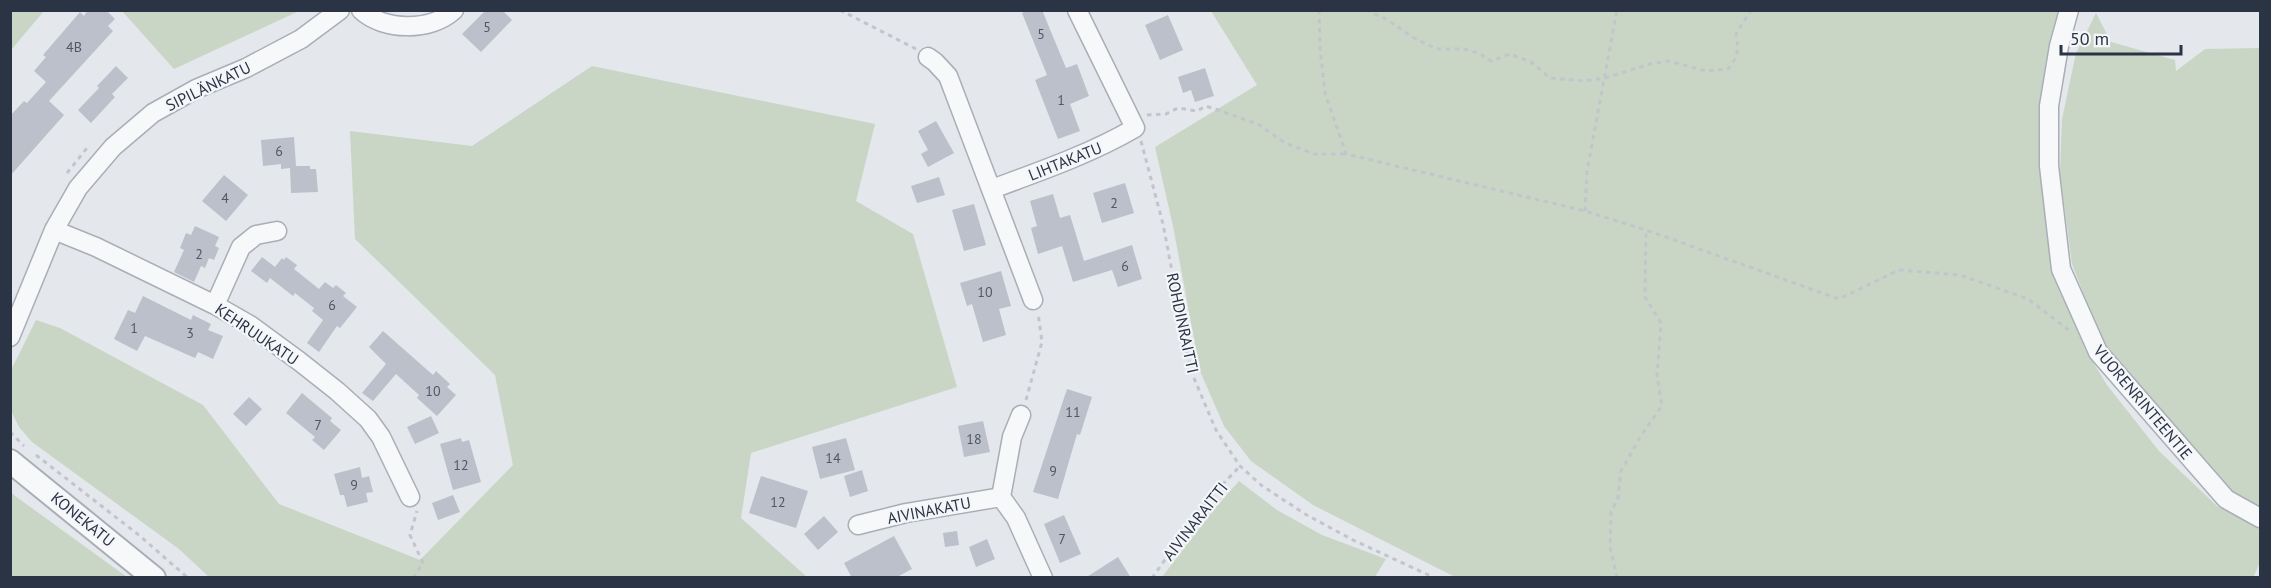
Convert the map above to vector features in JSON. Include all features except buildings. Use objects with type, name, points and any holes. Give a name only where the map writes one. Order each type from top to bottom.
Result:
[{"type":"street","name":"SIPILÄNKATU","points":[[10,337],[54,230],[78,188],[113,147],[153,113],[196,89],[246,68],[301,39],[340,10]]},
{"type":"street","points":[[361,10],[369,18],[384,24],[401,26],[426,24],[449,15],[454,10]]},
{"type":"street","points":[[1077,10],[1140,122]]},
{"type":"street","name":"VUORENRINTEENTIE","points":[[2069,10],[2059,46],[2049,106],[2049,166],[2061,269],[2098,352],[2226,499],[2260,518]]},
{"type":"street","points":[[928,57],[948,76],[1033,300]]},
{"type":"street","name":"LIHTAKATU","points":[[992,189],[1076,158],[1111,142],[1140,122]]},
{"type":"street","name":"KEHRUUKATU","points":[[54,230],[96,247],[215,305],[250,325],[291,355],[338,391],[368,419],[381,437],[410,497]]},
{"type":"street","points":[[215,305],[241,247],[256,235],[277,231]]},
{"type":"street","points":[[1022,416],[1012,437],[1001,497],[1016,518],[1042,578]]},
{"type":"street","name":"KONEKATU","points":[[18,454],[154,578]]},
{"type":"street","name":"AIVINAKATU","points":[[858,525],[927,509],[1001,497]]},
{"type":"path","points":[[840,10],[907,43],[928,57]]},
{"type":"path","points":[[1319,10],[1324,93],[1346,154]]},
{"type":"path","points":[[1366,10],[1386,19],[1412,38],[1437,49],[1464,49],[1479,53],[1491,61],[1510,54],[1531,62],[1550,78],[1584,81],[1605,78],[1650,64],[1668,62],[1707,71],[1728,69],[1737,58],[1736,34],[1751,10]]},
{"type":"path","points":[[1586,211],[1587,171],[1617,10]]},
{"type":"path","points":[[1140,122],[1178,108],[1197,111],[1206,106],[1258,124],[1285,143],[1314,154],[1346,154],[1586,211],[1839,299],[1899,270],[1960,275],[2028,299],[2071,332]]},
{"type":"path","name":"ROHDINRAITTI","points":[[1140,122],[1143,148],[1162,224],[1191,371],[1216,430],[1240,466],[1261,485],[1305,514],[1353,540],[1435,578]]},
{"type":"path","points":[[1617,578],[1610,547],[1611,512],[1618,498],[1621,471],[1642,434],[1662,406],[1657,376],[1661,323],[1645,297],[1646,230]]},
{"type":"path","points":[[1022,416],[1042,342],[1039,318],[1033,300]]},
{"type":"path","points":[[10,432],[18,454]]},
{"type":"path","points":[[34,454],[141,536],[188,578]]},
{"type":"path","name":"AIVINARAITTI","points":[[1152,578],[1206,502],[1240,466]]},
{"type":"path","points":[[410,497],[417,510],[410,535],[423,563],[413,578]]},
{"type":"green space","points":[[10,11],[44,11],[11,50]]},
{"type":"green space","points":[[122,11],[299,11],[174,69]]},
{"type":"green space","points":[[1211,11],[2072,11],[2050,118],[2055,263],[2085,349],[2107,385],[2159,451],[2218,507],[2260,525],[2260,562],[2253,578],[1455,577],[1313,505],[1251,461],[1224,426],[1200,371],[1173,226],[1155,147],[1257,85]]},
{"type":"green space","points":[[2096,13],[2111,42],[2175,60],[2176,71],[2205,49],[2260,48],[2260,507],[2235,496],[2104,347],[2072,264],[2060,173],[2062,119],[2076,53]]},
{"type":"green space","points":[[592,66],[875,124],[856,201],[913,234],[957,387],[751,453],[741,518],[807,577],[209,577],[179,549],[32,442],[19,427],[11,411],[10,372],[36,320],[60,328],[203,405],[279,504],[420,560],[513,465],[495,375],[355,239],[350,131],[472,146]]},
{"type":"green space","points":[[1239,481],[1277,510],[1322,535],[1386,559],[1375,577],[1162,577]]},
{"type":"green space","points":[[11,493],[127,577],[11,577]]}]
